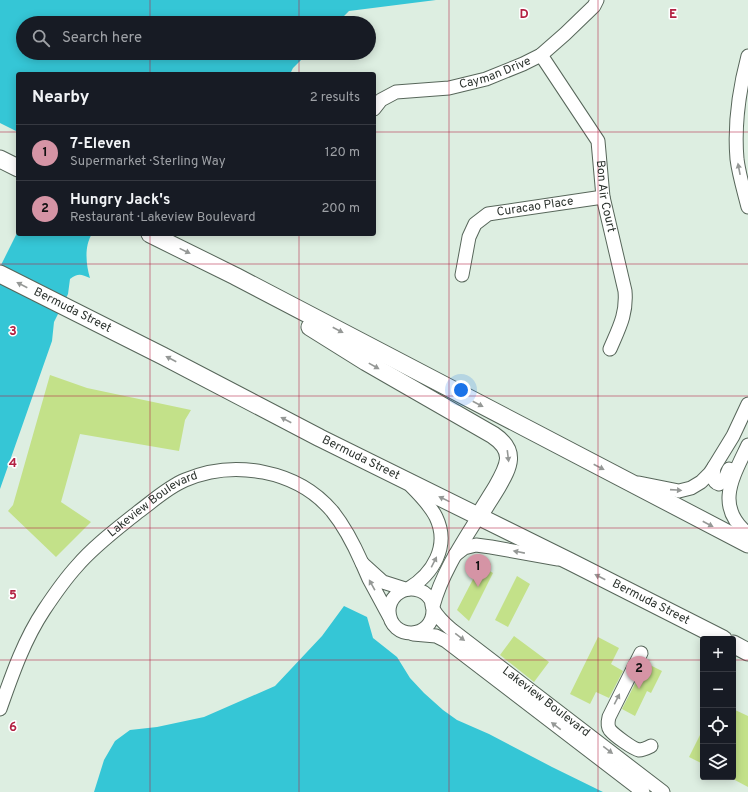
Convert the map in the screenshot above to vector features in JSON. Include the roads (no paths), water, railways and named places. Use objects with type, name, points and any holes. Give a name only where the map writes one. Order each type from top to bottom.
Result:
[{"type":"main road","points":[[0,159],[16,167]]},
{"type":"main road","points":[[154,236],[235,276],[748,544]]},
{"type":"main road","name":"Bermuda Street","points":[[0,274],[163,356],[320,438],[717,636]]},
{"type":"main road","points":[[235,276],[293,316],[348,351],[501,440],[508,450],[509,463],[479,516]]},
{"type":"main road","points":[[736,646],[748,652]]},
{"type":"street","name":"Cayman Drive","points":[[376,106],[381,100],[396,92],[449,88],[486,79],[523,64],[541,55],[580,20],[594,6],[597,0]]},
{"type":"street","name":"Bon Air Court","points":[[541,55],[598,141],[603,197],[625,291],[626,304],[623,318],[610,349]]},
{"type":"street","points":[[748,56],[740,92],[736,138],[737,160],[748,207]]},
{"type":"street","name":"Curacao Place","points":[[462,275],[469,237],[475,224],[488,214],[603,197]]},
{"type":"street","points":[[624,480],[669,489],[683,490],[701,482],[710,473],[733,436],[748,404]]},
{"type":"street","points":[[714,467],[714,480],[717,484],[721,484],[725,479],[741,446],[748,437]]},
{"type":"street","points":[[748,445],[732,478],[728,496],[731,510],[736,522],[748,534]]},
{"type":"street","name":"Lakeview Boulevard","points":[[0,709],[20,653],[44,610],[76,566],[95,547],[167,490],[184,480],[209,472],[240,469],[270,474],[289,480],[318,498],[332,511],[342,524],[391,620]]},
{"type":"street","points":[[404,479],[432,510],[439,526],[441,537],[440,549],[431,569],[418,582],[396,595],[390,603],[389,610],[391,620],[398,629],[408,633],[417,632],[425,628],[432,618],[433,608],[441,581],[479,516]]},
{"type":"street","points":[[455,555],[466,547],[478,545],[571,562]]},
{"type":"street","points":[[362,563],[383,582],[394,587],[416,589],[424,593],[429,599],[433,608]]},
{"type":"street","name":"Lakeview Boulevard","points":[[433,608],[448,627],[481,652],[643,792]]},
{"type":"street","name":"Lakeview Boulevard","points":[[408,633],[439,637],[544,708],[656,790]]},
{"type":"street","points":[[464,654],[481,652]]},
{"type":"street","points":[[641,652],[608,717],[608,724],[610,730],[637,750],[643,750],[651,746]]},
{"type":"water","points":[[0,0],[436,0],[349,11],[344,16],[16,16],[16,60],[301,60],[291,72],[16,72],[16,131],[0,123]]},
{"type":"water","points":[[16,235],[91,236],[86,256],[90,278],[80,275],[70,279],[68,294],[54,322],[52,341],[0,489],[0,267]]},
{"type":"water","points":[[344,606],[367,617],[373,638],[397,657],[410,678],[443,710],[457,720],[489,734],[603,792],[94,792],[104,760],[115,741],[130,730],[157,727],[204,717],[275,686],[322,636]]},
{"type":"place","name":"7-Eleven","points":[[478,587]]},
{"type":"place","name":"Hungry Jack's","points":[[639,689]]}]
